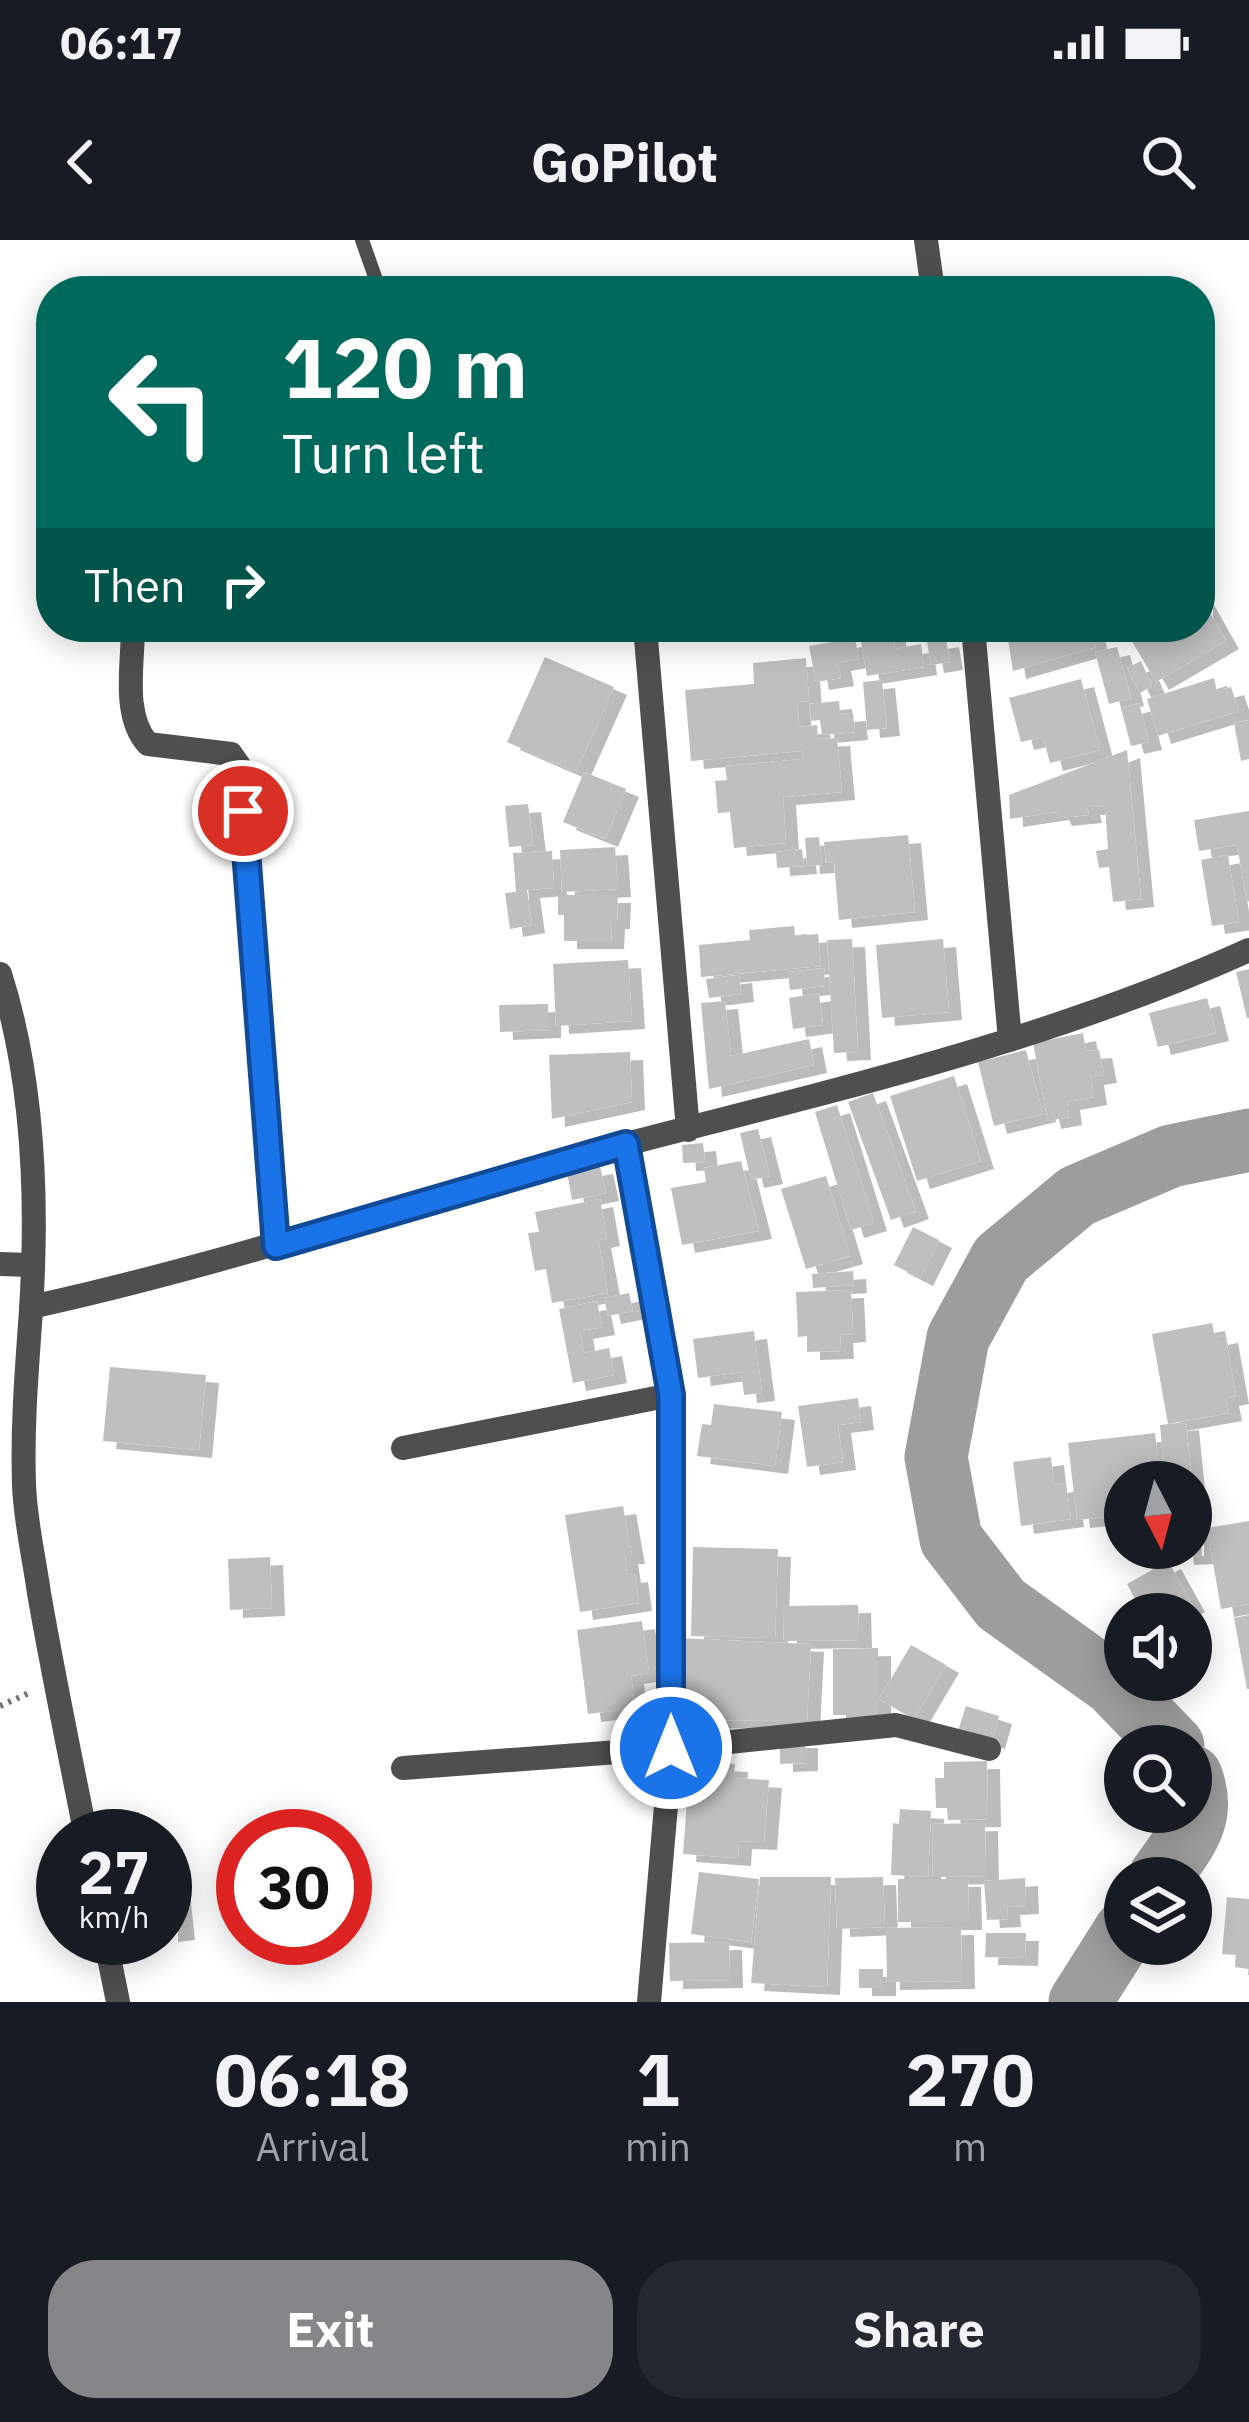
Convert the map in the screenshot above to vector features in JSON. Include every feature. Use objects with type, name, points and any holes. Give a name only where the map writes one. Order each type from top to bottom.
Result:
[{"type":"street","points":[[926,240],[931,276]]},
{"type":"street","points":[[133,642],[136,731],[148,744],[231,754],[240,767],[276,1246]]},
{"type":"street","points":[[646,642],[688,1130]]},
{"type":"street","points":[[974,642],[1010,1040]]},
{"type":"street","points":[[31,1307],[276,1246],[626,1144],[1010,1040],[1184,980],[1249,950]]},
{"type":"street","points":[[0,974],[15,1022],[26,1088],[32,1265],[12,1490],[80,1809]]},
{"type":"street","points":[[626,1144],[671,1395],[671,1748],[650,2002]]},
{"type":"street","points":[[0,1264],[32,1265]]},
{"type":"street","points":[[403,1448],[671,1395]]},
{"type":"street","points":[[404,1768],[896,1725],[989,1749]]},
{"type":"street","points":[[110,1965],[118,2002]]},
{"type":"lane","points":[[362,240],[375,276]]},
{"type":"building","points":[[1215,622],[1226,641],[1156,682],[1132,642],[1215,642]]},
{"type":"building","points":[[856,642],[859,659],[838,663],[841,678],[816,682],[809,646]]},
{"type":"building","points":[[861,642],[894,642],[895,649],[921,644],[924,667],[867,676]]},
{"type":"building","points":[[927,642],[947,642],[950,662],[931,665]]},
{"type":"building","points":[[1008,642],[1095,642],[1096,647],[1013,671]]},
{"type":"building","points":[[1117,647],[1131,698],[1109,704],[1095,652]]},
{"type":"building","points":[[545,657],[614,687],[576,772],[507,742]]},
{"type":"building","points":[[806,658],[809,701],[797,702],[799,727],[817,725],[818,739],[837,738],[842,792],[783,797],[786,843],[734,848],[730,812],[718,813],[715,781],[727,780],[725,766],[803,759],[802,751],[691,761],[685,690],[754,684],[753,663]]},
{"type":"building","points":[[1141,661],[1152,686],[1140,693],[1127,668]]},
{"type":"building","points":[[1214,678],[1217,691],[1231,687],[1239,711],[1158,736],[1147,699]]},
{"type":"building","points":[[1081,679],[1100,750],[1050,763],[1043,737],[1021,742],[1009,698]]},
{"type":"building","points":[[882,680],[887,728],[867,730],[863,682]]},
{"type":"building","points":[[839,701],[840,714],[853,713],[855,732],[822,735],[820,720],[811,721],[809,704]]},
{"type":"building","points":[[1139,703],[1149,742],[1131,746],[1121,708]]},
{"type":"building","points":[[1249,720],[1249,759],[1241,761],[1234,723]]},
{"type":"building","points":[[1127,750],[1141,899],[1113,902],[1109,867],[1099,868],[1096,851],[1108,849],[1105,806],[1087,807],[1089,815],[1059,818],[1056,812],[1010,819],[1009,795]]},
{"type":"building","points":[[584,772],[626,789],[605,839],[563,822]]},
{"type":"building","points":[[528,804],[533,845],[509,847],[505,806]]},
{"type":"building","points":[[1249,811],[1247,902],[1237,845],[1199,851],[1194,820]]},
{"type":"building","points":[[908,835],[915,912],[839,920],[834,862],[826,863],[824,842]]},
{"type":"building","points":[[819,837],[822,865],[807,866],[805,838]]},
{"type":"building","points":[[615,847],[618,889],[562,892],[560,850]]},
{"type":"building","points":[[802,849],[804,866],[777,868],[776,852]]},
{"type":"building","points":[[552,851],[554,888],[527,890],[532,925],[510,929],[505,893],[516,892],[513,853]]},
{"type":"building","points":[[1228,855],[1239,922],[1212,926],[1201,860]]},
{"type":"building","points":[[558,895],[618,895],[611,941],[564,941]]},
{"type":"building","points":[[794,926],[795,936],[818,934],[821,966],[701,977],[699,945],[750,940],[749,930]]},
{"type":"building","points":[[852,939],[858,1052],[834,1053],[827,940]]},
{"type":"building","points":[[943,939],[949,1012],[882,1018],[876,945]]},
{"type":"building","points":[[628,960],[632,1021],[556,1026],[553,964]]},
{"type":"building","points":[[824,968],[825,986],[790,990],[788,972]]},
{"type":"building","points":[[1249,969],[1249,1018],[1247,1018],[1236,972]]},
{"type":"building","points":[[739,975],[741,994],[709,998],[706,979]]},
{"type":"building","points":[[819,993],[823,1025],[793,1029],[789,998]]},
{"type":"building","points":[[1207,998],[1216,1033],[1158,1047],[1149,1013]]},
{"type":"building","points":[[725,1001],[731,1056],[809,1039],[814,1065],[709,1089],[701,1003]]},
{"type":"building","points":[[548,1004],[548,1030],[500,1032],[499,1005]]},
{"type":"building","points":[[1083,1033],[1086,1051],[1099,1050],[1104,1075],[1091,1077],[1094,1097],[1067,1102],[1069,1117],[1048,1121],[1033,1043]]},
{"type":"building","points":[[1026,1050],[1043,1114],[994,1126],[978,1062]]},
{"type":"building","points":[[630,1052],[632,1102],[552,1119],[549,1055]]},
{"type":"building","points":[[954,1076],[981,1161],[917,1181],[890,1096]]},
{"type":"building","points":[[873,1093],[916,1211],[891,1220],[848,1102]]},
{"type":"building","points":[[837,1105],[874,1223],[851,1230],[815,1112]]},
{"type":"building","points":[[758,1129],[770,1176],[751,1180],[740,1133]]},
{"type":"building","points":[[703,1143],[705,1162],[683,1163],[682,1145]]},
{"type":"building","points":[[741,1161],[759,1231],[682,1245],[671,1188],[706,1182],[704,1168]]},
{"type":"building","points":[[600,1166],[606,1193],[572,1200],[567,1172]]},
{"type":"building","points":[[826,1176],[850,1256],[806,1269],[781,1189]]},
{"type":"building","points":[[600,1199],[607,1238],[598,1240],[608,1293],[552,1303],[546,1269],[535,1271],[528,1233],[539,1232],[535,1212]]},
{"type":"building","points":[[913,1227],[939,1240],[920,1278],[894,1265]]},
{"type":"building","points":[[853,1271],[854,1285],[813,1288],[812,1274]]},
{"type":"building","points":[[851,1290],[853,1334],[840,1335],[841,1351],[807,1352],[807,1336],[798,1337],[796,1292]]},
{"type":"building","points":[[629,1293],[633,1311],[608,1316],[604,1298]]},
{"type":"building","points":[[597,1301],[602,1327],[580,1331],[584,1353],[609,1348],[614,1375],[573,1383],[559,1309]]},
{"type":"building","points":[[1212,1323],[1215,1337],[1225,1335],[1236,1396],[1226,1398],[1229,1413],[1168,1424],[1152,1334]]},
{"type":"building","points":[[754,1331],[762,1393],[744,1395],[741,1372],[698,1378],[693,1339]]},
{"type":"building","points":[[110,1367],[206,1375],[199,1450],[103,1441]]},
{"type":"building","points":[[858,1398],[861,1422],[838,1425],[843,1462],[807,1467],[798,1406]]},
{"type":"building","points":[[714,1404],[782,1412],[775,1466],[697,1456],[702,1424],[711,1425]]},
{"type":"building","points":[[1186,1422],[1190,1461],[1163,1461],[1160,1425]]},
{"type":"building","points":[[1155,1433],[1158,1461],[1104,1461],[1104,1517],[1077,1520],[1068,1443]]},
{"type":"building","points":[[1051,1457],[1054,1485],[1066,1483],[1071,1519],[1021,1526],[1013,1462]]},
{"type":"building","points":[[623,1506],[632,1556],[625,1556],[628,1575],[635,1574],[639,1603],[580,1612],[565,1515]]},
{"type":"building","points":[[1249,1521],[1249,1604],[1221,1609],[1212,1527]]},
{"type":"building","points":[[693,1547],[778,1549],[775,1638],[691,1636]]},
{"type":"building","points":[[270,1557],[272,1608],[230,1610],[228,1559]]},
{"type":"building","points":[[1154,1569],[1172,1569],[1186,1593],[1132,1593],[1127,1584]]},
{"type":"building","points":[[858,1605],[859,1640],[784,1641],[783,1606]]},
{"type":"building","points":[[1249,1615],[1249,1689],[1247,1689],[1234,1618]]},
{"type":"building","points":[[642,1621],[649,1673],[631,1676],[635,1708],[588,1714],[577,1630]]},
{"type":"building","points":[[678,1638],[811,1644],[807,1721],[674,1720]]},
{"type":"building","points":[[911,1645],[946,1665],[914,1719],[879,1699]]},
{"type":"building","points":[[878,1648],[878,1715],[833,1715],[833,1649]]},
{"type":"building","points":[[966,1706],[999,1716],[992,1741],[958,1731]]},
{"type":"building","points":[[780,1740],[805,1740],[805,1763],[780,1764]]},
{"type":"building","points":[[987,1761],[988,1819],[948,1820],[947,1808],[936,1808],[935,1778],[944,1778],[944,1762]]},
{"type":"building","points":[[690,1762],[735,1764],[734,1778],[769,1780],[764,1842],[739,1841],[738,1858],[683,1854]]},
{"type":"building","points":[[900,1809],[931,1811],[928,1877],[891,1875],[893,1823],[899,1824]]},
{"type":"building","points":[[985,1823],[986,1876],[933,1877],[932,1824]]},
{"type":"building","points":[[699,1872],[759,1879],[751,1942],[691,1934]]},
{"type":"building","points":[[760,1877],[831,1877],[827,1987],[751,1983]]},
{"type":"building","points":[[883,1877],[885,1927],[837,1929],[835,1878]]},
{"type":"building","points":[[1025,1878],[1026,1906],[1007,1907],[1008,1919],[987,1920],[984,1881]]},
{"type":"building","points":[[898,1879],[968,1879],[969,1922],[898,1922]]},
{"type":"building","points":[[1227,1897],[1249,1899],[1249,1969],[1235,1967],[1236,1955],[1222,1954]]},
{"type":"building","points":[[961,1927],[962,1981],[887,1982],[886,1928]]},
{"type":"building","points":[[986,1933],[1026,1933],[1025,1958],[985,1957]]},
{"type":"building","points":[[729,1942],[730,1980],[670,1981],[669,1943]]},
{"type":"building","points":[[859,1969],[883,1969],[883,1988],[859,1988]]},
{"type":"waterway","points":[[1153,1725],[1114,1685],[1001,1604],[951,1539],[936,1457],[958,1338],[1001,1259],[1077,1196],[1171,1156],[1249,1140]]},
{"type":"waterway","points":[[1174,1857],[1188,1833]]},
{"type":"waterway","points":[[1080,2002],[1104,1964]]},
{"type":"route","points":[[243,811],[276,1246],[626,1144],[671,1395],[671,1748]]}]
